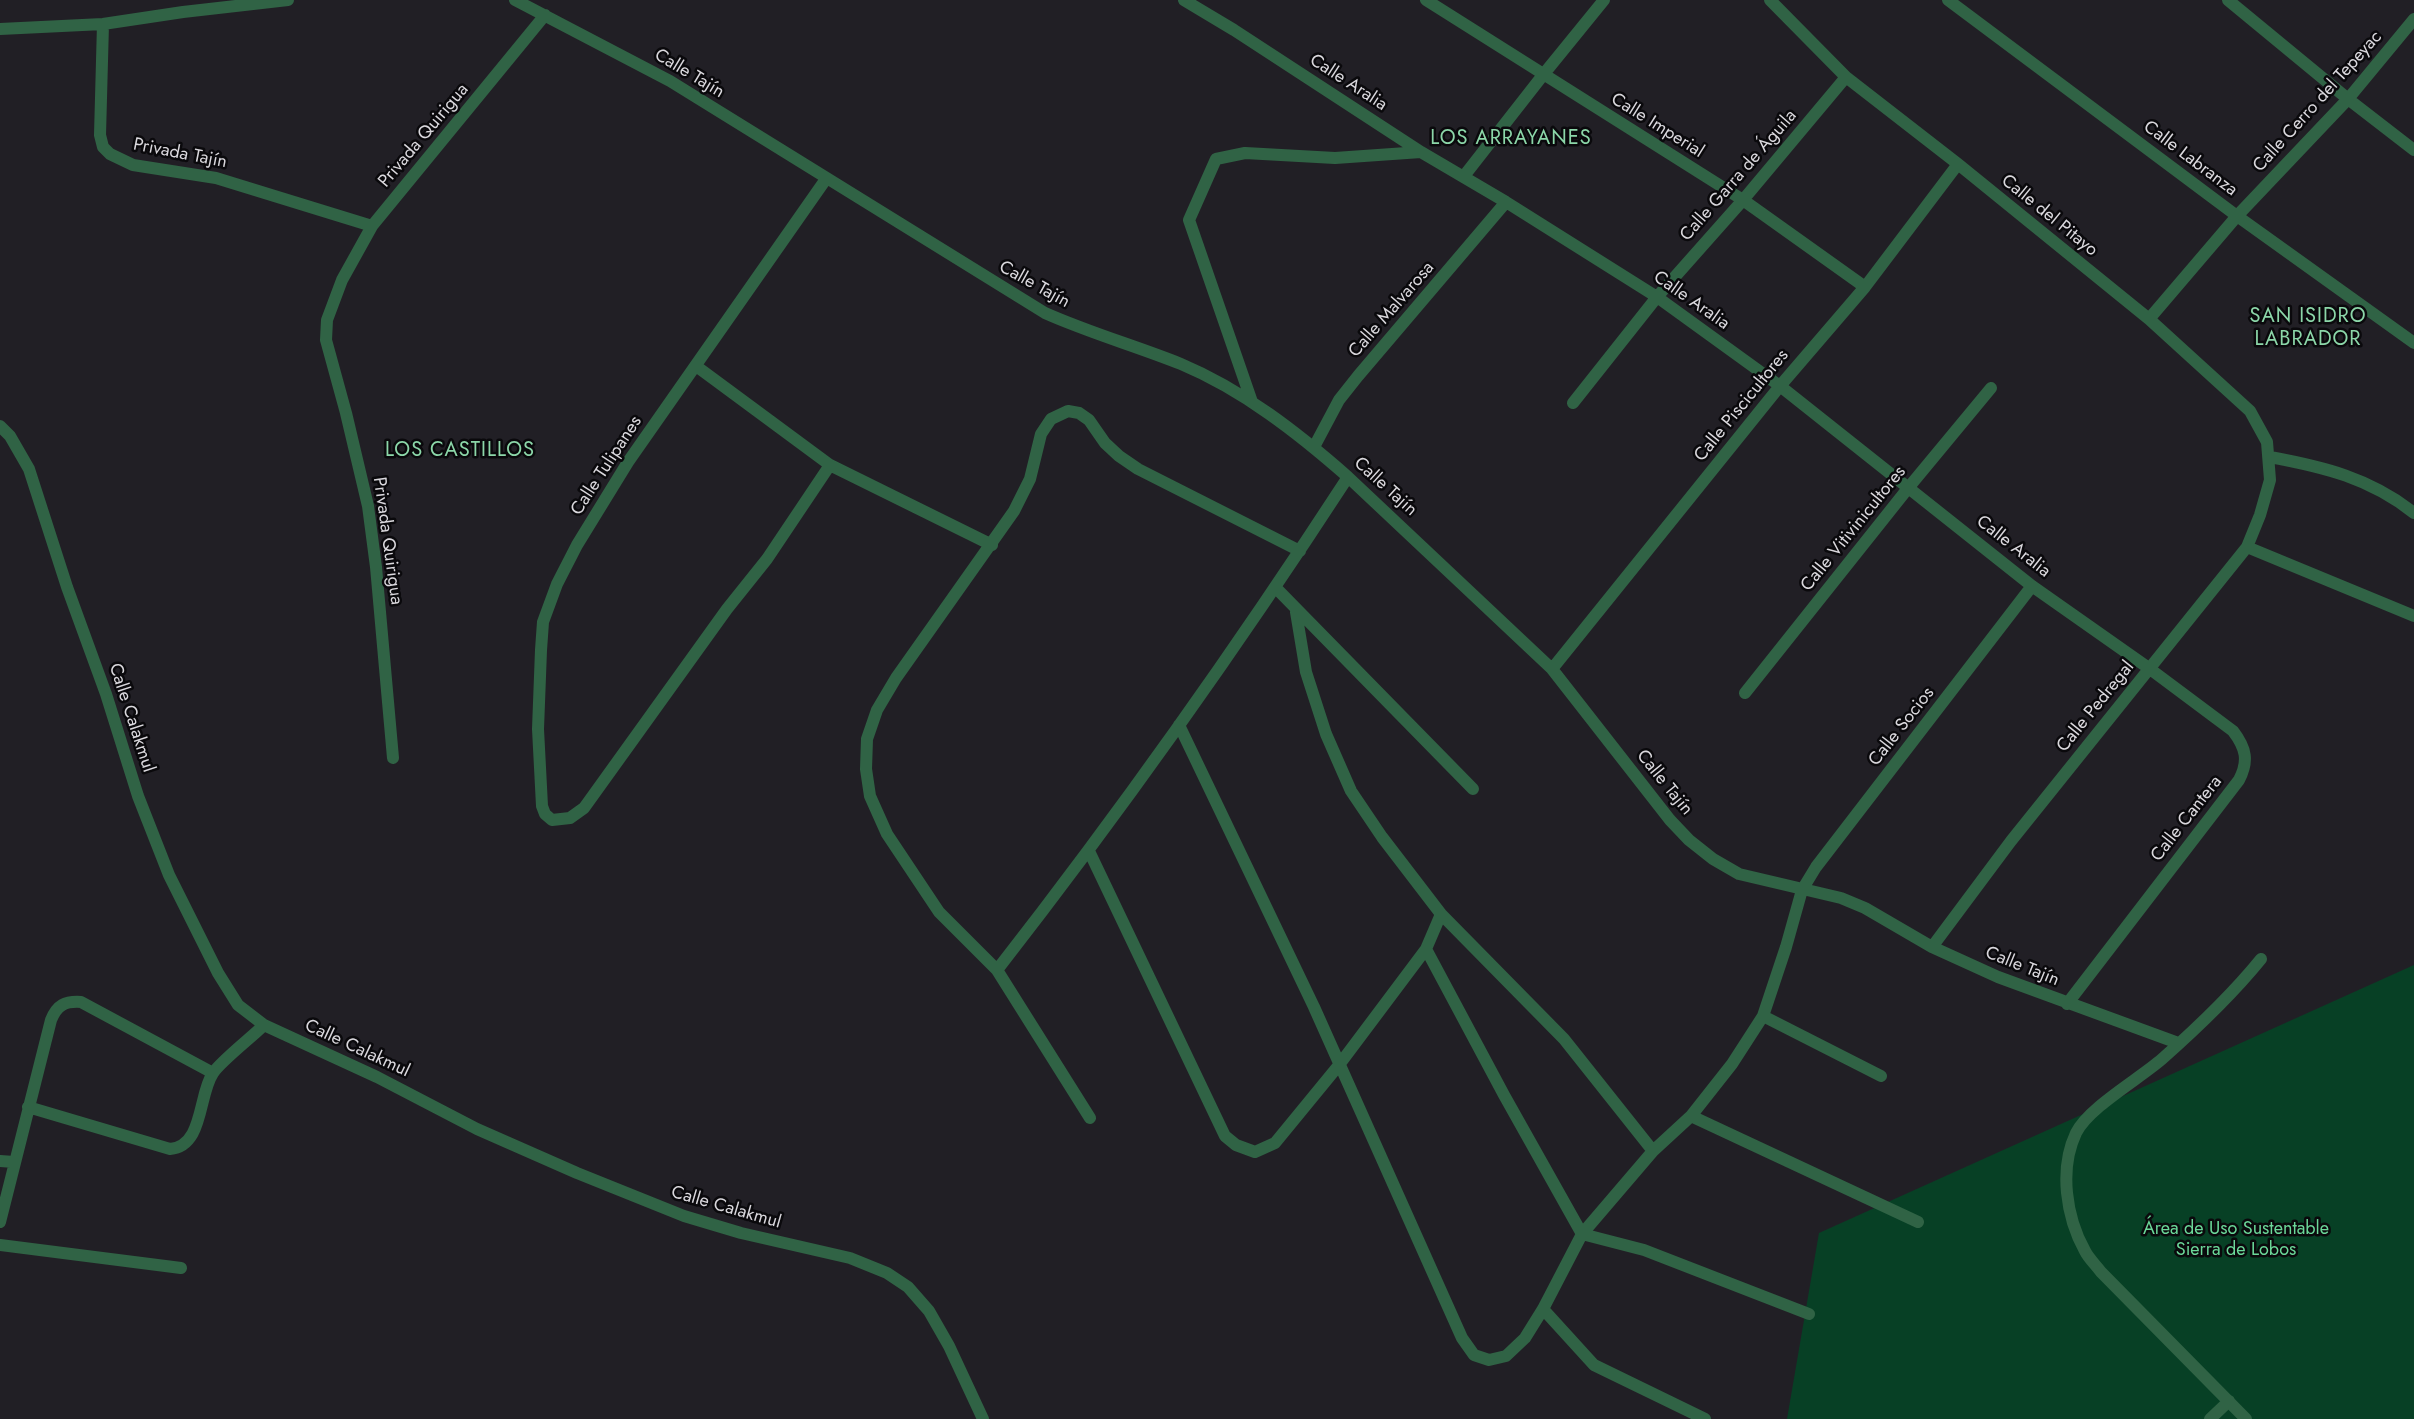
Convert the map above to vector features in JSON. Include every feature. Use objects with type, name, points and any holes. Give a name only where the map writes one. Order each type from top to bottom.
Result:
[{"type":"street","points":[[0,29],[103,24],[183,12],[288,0]]},
{"type":"street","name":"Calle Tajín","points":[[514,0],[545,14],[670,81],[1045,313],[1080,329],[1182,365],[1252,402],[1314,447],[1348,477],[1552,669],[1664,813],[1689,840],[1713,859],[1739,874],[1841,898],[1865,908],[1932,947],[1998,977],[2067,1004],[2178,1043]]},
{"type":"street","name":"Calle Aralia","points":[[1184,0],[1234,30],[1421,152],[1464,176],[1657,297],[1780,386],[2032,586],[2150,669]]},
{"type":"street","name":"Calle Imperial","points":[[1426,0],[1743,200],[1865,287]]},
{"type":"street","points":[[1464,176],[1542,74],[1604,0]]},
{"type":"street","name":"Calle del Pitayo","points":[[1770,0],[1846,77],[1958,164],[2148,320],[2250,411],[2267,442],[2270,457],[2270,480]]},
{"type":"street","name":"Calle Labranza","points":[[1948,0],[2237,216],[2414,343]]},
{"type":"street","points":[[2231,1],[2348,99],[2414,150]]},
{"type":"street","name":"Privada Quirigua","points":[[393,758],[376,567],[368,506],[326,340],[327,320],[339,287],[372,226],[545,14]]},
{"type":"street","name":"Calle Cerro del Tepeyac","points":[[2148,320],[2237,216],[2348,99],[2414,19]]},
{"type":"street","name":"Privada Tajín","points":[[103,24],[100,135],[103,147],[110,154],[133,165],[216,178],[372,226]]},
{"type":"street","name":"Calle Garra de Águila","points":[[1573,403],[1657,297],[1743,200],[1846,77]]},
{"type":"street","points":[[1252,402],[1189,220],[1216,159],[1245,153],[1335,158],[1421,152]]},
{"type":"street","name":"Calle Piscicultores","points":[[1552,669],[1780,386],[1865,287],[1958,164]]},
{"type":"street","name":"Calle Tulipanes","points":[[826,179],[608,495],[577,545],[549,603],[543,622],[538,729],[542,806],[545,814],[552,820],[560,821],[570,818],[584,808],[727,609],[767,559],[830,464]]},
{"type":"street","name":"Calle Malvarosa","points":[[1314,447],[1339,400],[1506,202]]},
{"type":"street","points":[[696,366],[830,464],[992,545]]},
{"type":"street","name":"Calle Vitivinicultores","points":[[1746,693],[1909,487],[1991,388]]},
{"type":"street","points":[[1090,1118],[998,970],[939,912],[887,834],[870,796],[866,769],[867,739],[877,710],[896,678],[992,545],[1014,511],[1030,479],[1041,434],[1051,419],[1068,411],[1078,413],[1089,420],[1105,443],[1138,469],[1300,551]]},
{"type":"street","name":"Calle Calakmul","points":[[0,426],[10,436],[29,469],[66,587],[106,694],[138,796],[169,876],[218,973],[238,1005],[264,1025],[377,1077],[477,1129],[594,1181],[684,1216],[741,1233],[850,1258],[887,1273],[908,1287],[929,1311],[949,1346],[982,1419]]},
{"type":"street","points":[[2270,457],[2330,470],[2388,495],[2414,513]]},
{"type":"street","points":[[998,970],[1089,851],[1180,725],[1300,551],[1348,477]]},
{"type":"street","name":"Calle Pedregal","points":[[1932,947],[2011,841],[2247,547],[2260,515],[2270,480]]},
{"type":"street","points":[[2247,547],[2414,616]]},
{"type":"street","name":"Calle Socios","points":[[1180,725],[1339,1065],[1462,1338],[1474,1355],[1489,1360],[1506,1356],[1525,1338],[1543,1309],[1582,1234],[1653,1150],[1691,1116],[1732,1064],[1763,1016],[1786,947],[1802,890],[1816,867],[2032,586]]},
{"type":"street","points":[[1275,587],[1296,612],[1473,789]]},
{"type":"street","points":[[1296,612],[1306,672],[1326,734],[1351,791],[1382,837],[1441,914],[1564,1039],[1653,1150]]},
{"type":"street","name":"Calle Cantera","points":[[2067,1004],[2239,780],[2244,770],[2245,752],[2233,731],[2150,669]]},
{"type":"street","points":[[1089,851],[1225,1136],[1236,1146],[1255,1152],[1274,1143],[1339,1065],[1426,949],[1441,914]]},
{"type":"street","points":[[1426,949],[1504,1095],[1582,1234],[1644,1250],[1809,1314]]},
{"type":"street","points":[[2246,1419],[2101,1272],[2085,1252],[2070,1210],[2065,1179],[2070,1151],[2076,1132],[2092,1114],[2162,1059],[2241,984],[2261,959]]},
{"type":"street","points":[[0,1222],[28,1107],[55,1010],[62,1004],[71,1001],[81,1002],[212,1073]]},
{"type":"street","points":[[1763,1016],[1881,1076]]},
{"type":"street","points":[[28,1107],[170,1149],[182,1146],[191,1137],[212,1073],[264,1025]]},
{"type":"street","points":[[1691,1116],[1918,1222]]},
{"type":"street","points":[[0,1161],[14,1162]]},
{"type":"street","points":[[0,1245],[181,1268]]},
{"type":"street","points":[[1543,1309],[1594,1365],[1705,1419]]},
{"type":"street","points":[[2210,1419],[2229,1401]]},
{"type":"green space","name":"Área de Uso Sustentable Sierra de Lobos","points":[[2414,965],[2414,1419],[1787,1419],[1819,1233]]},
{"type":"district","name":"LOS ARRAYANES","points":[[1511,139]]},
{"type":"district","name":"SAN ISIDRO LABRADOR","points":[[2308,328]]},
{"type":"district","name":"LOS CASTILLOS","points":[[460,451]]}]
